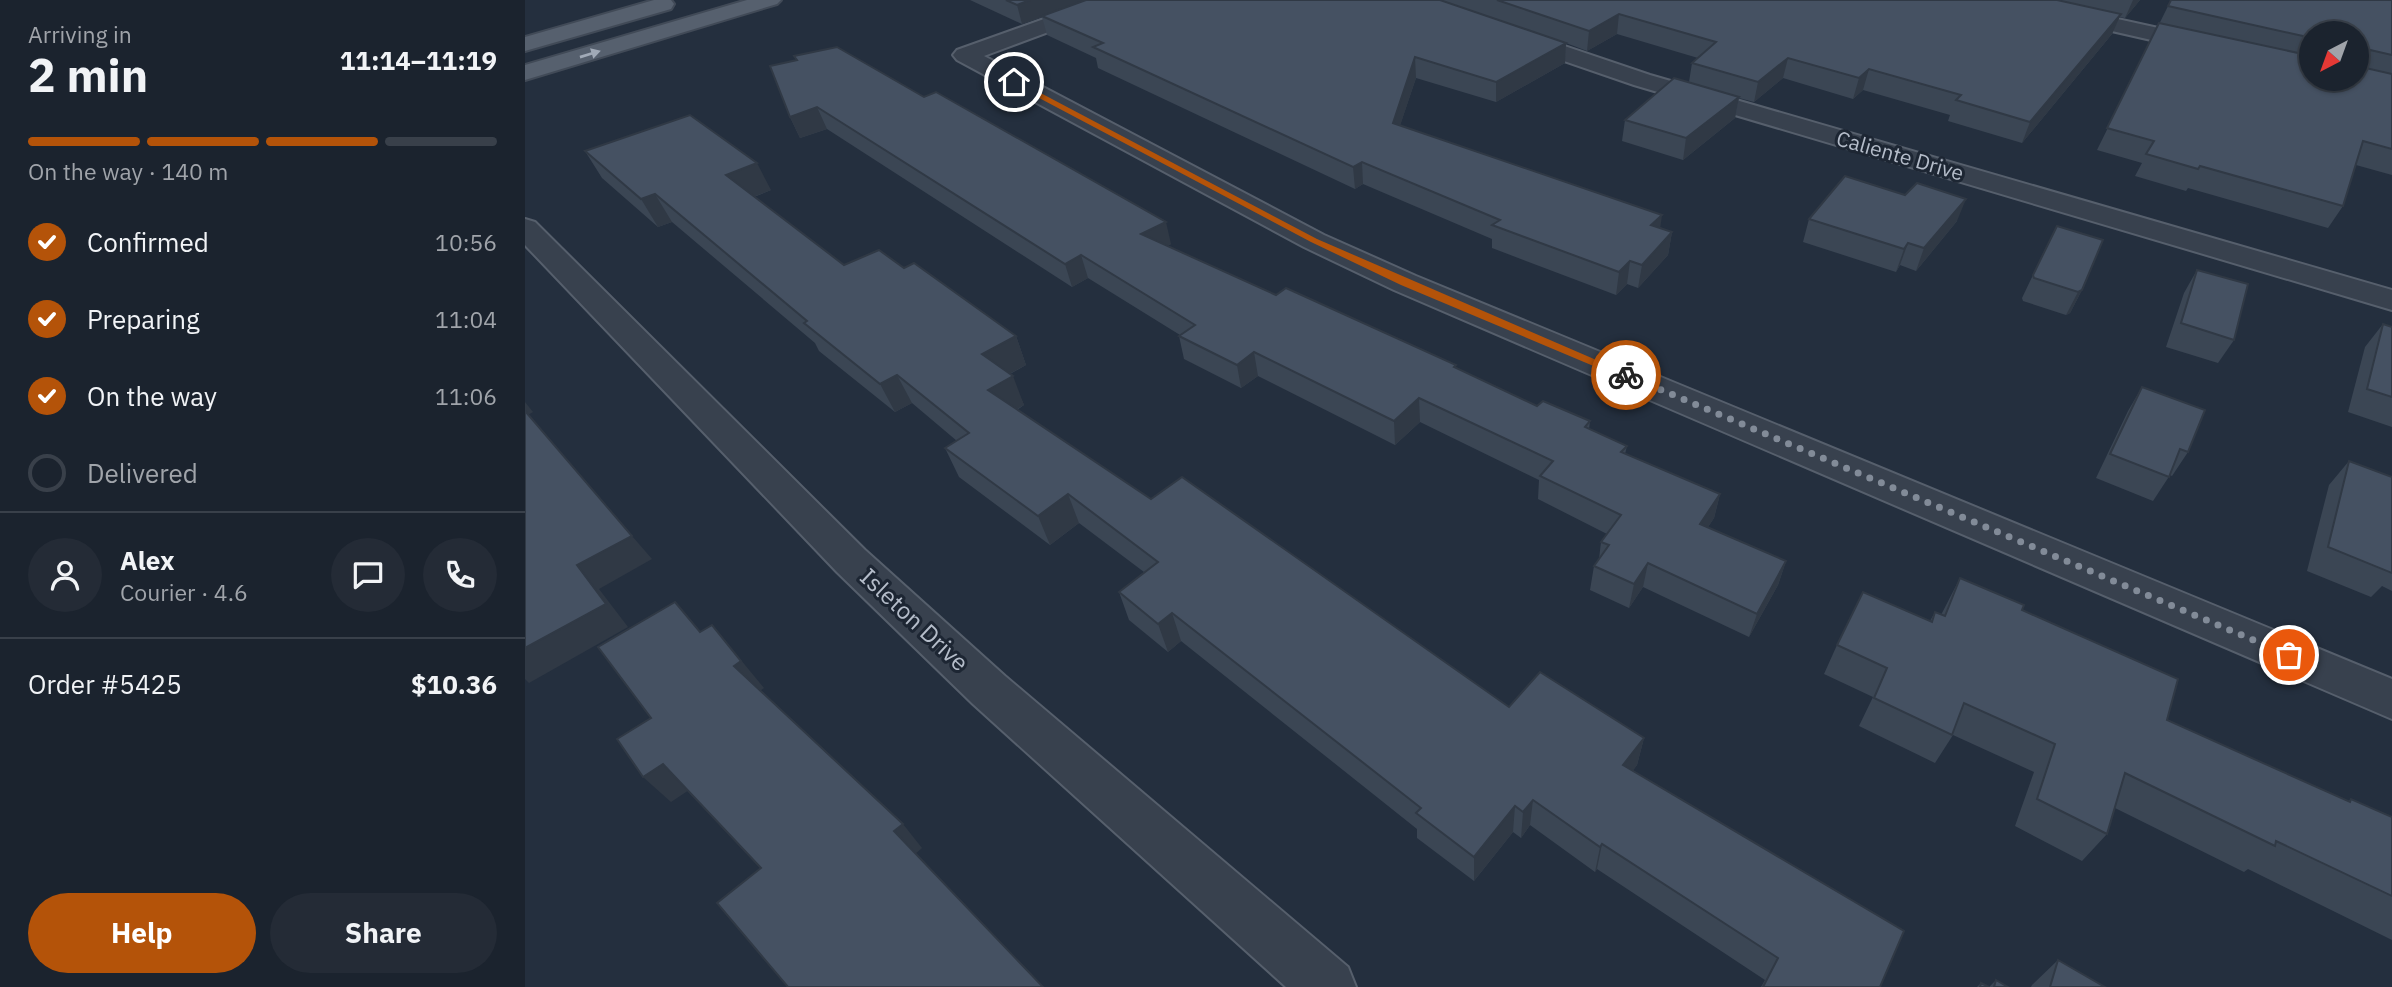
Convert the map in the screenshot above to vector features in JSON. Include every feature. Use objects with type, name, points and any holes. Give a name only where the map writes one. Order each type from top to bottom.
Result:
[{"type":"main road","points":[[525,44],[679,0]]},
{"type":"main road","points":[[525,73],[770,0]]},
{"type":"street","points":[[1117,0],[965,55],[1302,235],[1405,283],[2392,699]]},
{"type":"street","points":[[2002,0],[2231,51]]},
{"type":"street","name":"Caliente Drive","points":[[1487,26],[1642,80],[2392,300]]},
{"type":"street","name":"Isleton Drive","points":[[525,228],[860,570],[989,690],[1328,987]]},
{"type":"building","points":[[1006,0],[1030,0],[1017,5]]},
{"type":"building","points":[[1086,0],[1440,0],[1566,43],[1496,82],[1415,57],[1393,123],[1662,215],[1651,225],[1672,232],[1642,265],[1630,261],[1619,272],[1492,225],[1500,220],[1362,162],[1353,167],[1093,47],[1103,43],[1042,16]]},
{"type":"building","points":[[1497,0],[2057,0],[2121,14],[2030,122],[1956,100],[1961,95],[1869,69],[1859,78],[1788,58],[1758,82],[1692,63],[1716,42],[1619,14],[1589,31]]},
{"type":"building","points":[[2171,0],[2392,0],[2392,55],[2370,50],[2369,52],[2369,21],[2299,21],[2299,35],[2168,6]]},
{"type":"building","points":[[2159,23],[2299,53],[2299,91],[2369,91],[2369,69],[2392,74],[2392,149],[2363,141],[2343,206],[2200,166],[2198,169],[2146,154],[2154,141],[2107,128]]},
{"type":"building","points":[[837,47],[924,97],[936,92],[1166,222],[1141,234],[1276,295],[1286,288],[1456,365],[1454,367],[1537,406],[1543,401],[1590,421],[1585,427],[1627,446],[1621,452],[1720,494],[1700,524],[1786,561],[1757,614],[1648,563],[1634,584],[1594,566],[1609,545],[1601,542],[1621,515],[1540,476],[1553,461],[1419,398],[1394,421],[1254,352],[1237,365],[1179,336],[1195,325],[1081,255],[1065,264],[817,107],[790,117],[770,66],[797,60],[794,56]]},
{"type":"building","points":[[1674,78],[1739,97],[1686,138],[1625,120]]},
{"type":"building","points":[[690,115],[757,163],[726,175],[844,265],[879,250],[904,268],[914,263],[1016,336],[982,354],[1013,376],[988,390],[1151,499],[1182,477],[1509,707],[1540,672],[1644,738],[1623,765],[1904,931],[1880,987],[1763,987],[1778,958],[1602,844],[1600,847],[1533,800],[1523,812],[1515,806],[1474,857],[1416,813],[1421,808],[1172,613],[1158,624],[1119,592],[1158,562],[1068,494],[1038,516],[945,448],[969,433],[897,375],[880,384],[804,323],[807,321],[655,194],[641,199],[585,151]]},
{"type":"building","points":[[1845,176],[1905,195],[1917,183],[1966,199],[1924,248],[1908,243],[1904,249],[1809,219]]},
{"type":"building","points":[[2057,226],[2103,240],[2082,290],[2078,292],[2034,278],[2033,275]]},
{"type":"building","points":[[2197,270],[2248,284],[2234,340],[2181,323]]},
{"type":"building","points":[[2383,324],[2392,327],[2392,397],[2367,389]]},
{"type":"building","points":[[2142,387],[2205,410],[2188,452],[2180,449],[2169,477],[2110,454]]},
{"type":"building","points":[[525,411],[632,536],[577,565],[606,604],[525,648]]},
{"type":"building","points":[[2349,461],[2392,477],[2392,573],[2328,547]]},
{"type":"building","points":[[1960,578],[2024,605],[2022,610],[2178,679],[2167,720],[2350,802],[2351,799],[2392,817],[2392,896],[2276,841],[2275,846],[2125,773],[2107,834],[2037,799],[2055,744],[1964,703],[1952,735],[1874,698],[1887,668],[1837,645],[1863,592],[1932,622],[1935,612],[1945,616]]},
{"type":"building","points":[[675,602],[700,632],[712,625],[741,661],[734,666],[903,824],[894,831],[1043,987],[788,987],[717,903],[761,868],[663,764],[643,777],[617,739],[651,718],[598,647]]},
{"type":"building","points":[[2058,960],[2105,987],[2050,987]]},
{"type":"building","points":[[1996,980],[2008,987],[1994,987]]},
{"type":"way so far","points":[[1626,375],[2289,655]]},
{"type":"route","points":[[1014,82],[1314,241],[1405,283],[1626,375]]}]
